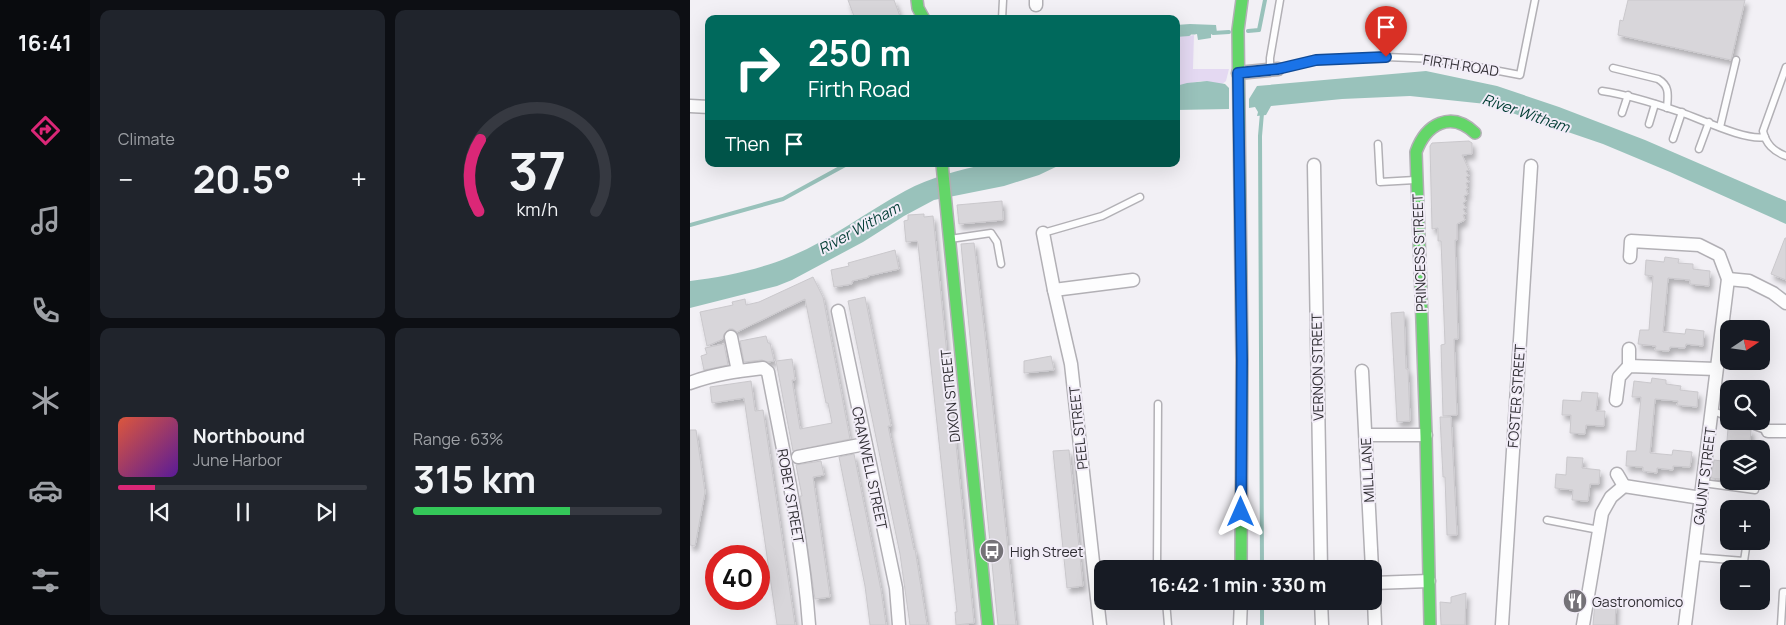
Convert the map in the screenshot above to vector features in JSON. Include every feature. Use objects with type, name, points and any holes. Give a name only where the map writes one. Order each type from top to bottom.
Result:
[{"type":"street","points":[[917,0],[918,8],[922,15]]},
{"type":"street","points":[[925,15],[927,0]]},
{"type":"street","points":[[1241,560],[1242,360],[1238,30],[1242,0]]},
{"type":"street","name":"FIRTH ROAD","points":[[1238,73],[1274,70]]},
{"type":"street","points":[[690,106],[705,107]]},
{"type":"street","name":"PRINCESS STREET","points":[[1430,625],[1426,435],[1416,152],[1418,141],[1430,128],[1445,122],[1460,122],[1471,127],[1475,134]]},
{"type":"street","name":"VERNON STREET","points":[[1314,165],[1321,560]]},
{"type":"street","name":"FOSTER STREET","points":[[1502,625],[1531,166]]},
{"type":"street","name":"DIXON STREET","points":[[942,167],[988,625]]},
{"type":"street","name":"PEEL STREET","points":[[1043,233],[1071,364],[1094,568]]},
{"type":"street","name":"GAUNT STREET","points":[[1630,256],[1631,241],[1699,245],[1719,255],[1728,279],[1685,625]]},
{"type":"street","points":[[1728,279],[1749,281],[1773,293],[1786,303]]},
{"type":"street","points":[[1054,290],[1132,280]]},
{"type":"street","name":"CRANWELL STREET","points":[[838,311],[896,588],[899,625]]},
{"type":"street","points":[[690,383],[732,372],[731,337]]},
{"type":"street","points":[[1616,400],[1619,377],[1629,366],[1629,349]]},
{"type":"street","points":[[1629,366],[1716,369]]},
{"type":"street","name":"ROBEY STREET","points":[[732,372],[763,368],[768,372],[799,539],[808,625]]},
{"type":"street","name":"MILL LANE","points":[[1362,371],[1372,560]]},
{"type":"street","points":[[1768,431],[1786,431]]},
{"type":"street","points":[[1366,435],[1426,435]]},
{"type":"street","points":[[798,457],[865,444]]},
{"type":"street","points":[[1618,474],[1624,486]]},
{"type":"street","points":[[1583,625],[1602,513],[1611,497],[1624,486],[1701,498]]},
{"type":"street","points":[[1382,583],[1429,581]]},
{"type":"street","name":"PEEL STREET","points":[[1099,610],[1100,625]]},
{"type":"street","points":[[1240,625],[1241,610]]},
{"type":"street","points":[[1321,610],[1322,625]]},
{"type":"street","points":[[1374,610],[1375,625]]},
{"type":"lane","points":[[1002,15],[1003,0]]},
{"type":"lane","points":[[1274,70],[1280,0]]},
{"type":"lane","name":"FIRTH ROAD","points":[[1274,70],[1316,60],[1386,57],[1436,59],[1520,74],[1535,0]]},
{"type":"lane","points":[[1720,126],[1736,60]]},
{"type":"lane","points":[[1786,67],[1763,131],[1772,148],[1786,156]]},
{"type":"lane","points":[[1613,68],[1664,82],[1668,93],[1667,108]]},
{"type":"lane","points":[[1602,91],[1628,95],[1682,112],[1750,137],[1765,137]]},
{"type":"lane","points":[[1622,113],[1628,95]]},
{"type":"lane","points":[[1649,124],[1655,104]]},
{"type":"lane","points":[[1673,139],[1682,112]]},
{"type":"lane","points":[[1699,150],[1709,122]]},
{"type":"lane","points":[[1378,144],[1380,182],[1417,180]]},
{"type":"lane","points":[[1043,233],[1102,216],[1140,197]]},
{"type":"lane","points":[[949,239],[991,233],[997,242],[1001,264]]},
{"type":"lane","points":[[1157,560],[1158,404]]},
{"type":"lane","points":[[1713,411],[1720,414]]},
{"type":"lane","points":[[1703,483],[1720,485]]},
{"type":"lane","points":[[1546,520],[1599,530]]},
{"type":"lane","points":[[1694,558],[1744,561],[1746,550]]},
{"type":"lane","points":[[1781,625],[1783,592],[1786,592]]},
{"type":"lane","points":[[1167,610],[1168,625]]},
{"type":"shaded area","points":[[1180,33],[1189,36],[1194,35],[1193,69],[1229,69],[1226,81],[1222,84],[1201,81],[1180,85]]},
{"type":"water","points":[[1180,25],[1216,25],[1217,33],[1211,34],[1211,38],[1198,40],[1197,34],[1180,33]]},
{"type":"water","name":"River Witham","points":[[1426,71],[1497,86],[1559,107],[1645,140],[1786,201],[1786,224],[1603,144],[1486,104],[1410,96],[1342,99],[1271,106],[1266,115],[1257,116],[1258,112],[1255,107],[1249,108],[1249,99],[1257,86]]},
{"type":"water","points":[[1207,81],[1225,84],[1229,88],[1229,109],[1180,110],[1180,85]]},
{"type":"water","name":"River Witham","points":[[974,167],[1056,167],[1039,175],[1004,186],[934,200],[904,216],[863,242],[792,280],[777,286],[690,308],[690,281],[765,266],[789,257],[834,234],[915,186],[945,174]]},
{"type":"building","points":[[848,0],[894,0],[900,15],[854,15]]},
{"type":"building","points":[[1628,0],[1745,0],[1731,60],[1618,35],[1620,20],[1623,21]]},
{"type":"building","points":[[1469,141],[1472,143],[1472,154],[1462,155],[1469,170],[1466,171],[1469,176],[1466,177],[1469,182],[1466,183],[1468,194],[1464,196],[1466,201],[1463,203],[1466,208],[1463,209],[1466,214],[1463,215],[1465,220],[1457,224],[1457,240],[1455,240],[1458,339],[1454,339],[1457,415],[1443,416],[1441,345],[1445,344],[1441,241],[1438,241],[1438,228],[1432,229],[1430,146],[1432,143]]},
{"type":"building","points":[[1002,201],[1003,220],[959,224],[957,205]]},
{"type":"building","points":[[924,214],[924,217],[933,216],[974,623],[956,625],[955,612],[957,612],[918,244],[917,241],[906,242],[904,221],[908,220],[908,215]]},
{"type":"building","points":[[1786,238],[1786,280],[1771,274]]},
{"type":"building","points":[[974,243],[1016,625],[998,625],[961,244]]},
{"type":"building","points":[[895,250],[899,269],[852,281],[852,284],[834,287],[831,270],[849,266],[848,263]]},
{"type":"building","points":[[1665,257],[1679,259],[1678,263],[1693,264],[1693,269],[1710,271],[1709,286],[1690,284],[1690,280],[1668,278],[1663,332],[1685,334],[1686,329],[1704,331],[1703,346],[1686,344],[1685,348],[1670,347],[1669,351],[1655,350],[1656,346],[1638,344],[1640,330],[1649,330],[1653,276],[1645,275],[1646,260],[1664,262]]},
{"type":"building","points":[[813,277],[823,297],[850,439],[793,451],[776,361],[792,359],[795,380],[792,380],[800,429],[832,423],[828,403],[826,403],[805,299],[737,332],[729,329],[724,334],[723,339],[707,346],[700,312],[733,305],[732,302],[745,299],[746,305],[759,302]]},
{"type":"building","points":[[865,297],[891,426],[888,426],[915,549],[927,625],[910,625],[900,554],[848,301]]},
{"type":"building","points":[[1404,312],[1410,421],[1397,422],[1391,313]]},
{"type":"building","points":[[766,336],[768,343],[770,343],[774,361],[744,362],[740,341]]},
{"type":"building","points":[[724,344],[728,365],[704,370],[701,356],[707,354],[705,348]]},
{"type":"building","points":[[1051,356],[1054,370],[1024,373],[1024,361]]},
{"type":"building","points":[[1652,378],[1666,380],[1666,384],[1681,386],[1680,390],[1698,392],[1697,407],[1677,405],[1678,401],[1655,399],[1650,453],[1672,455],[1673,450],[1692,452],[1690,467],[1673,466],[1673,470],[1657,468],[1657,473],[1643,471],[1643,467],[1626,466],[1627,451],[1636,451],[1641,397],[1632,397],[1634,381],[1651,383]]},
{"type":"building","points":[[751,381],[755,411],[763,410],[795,625],[777,625],[770,577],[770,545],[765,545],[744,398],[712,403],[710,387]]},
{"type":"building","points":[[1582,392],[1598,393],[1596,411],[1605,411],[1604,426],[1586,425],[1585,434],[1570,433],[1571,415],[1562,415],[1563,400],[1581,401]]},
{"type":"building","points":[[1440,417],[1451,417],[1457,535],[1447,535]]},
{"type":"building","points":[[690,430],[696,430],[705,492],[695,546],[690,545]]},
{"type":"building","points":[[1728,430],[1751,430],[1750,440],[1727,440]]},
{"type":"building","points":[[1069,450],[1083,586],[1067,588],[1053,451]]},
{"type":"building","points":[[854,454],[881,590],[886,625],[870,625],[865,586],[839,457]]},
{"type":"building","points":[[1567,457],[1583,458],[1582,468],[1600,470],[1599,484],[1590,484],[1588,501],[1572,500],[1573,490],[1555,488],[1556,474],[1566,475]]},
{"type":"building","points":[[1714,460],[1720,461],[1720,479],[1711,478]]},
{"type":"building","points":[[821,461],[824,475],[813,477],[830,597],[815,599],[800,496],[802,496],[796,465]]},
{"type":"building","points":[[1466,593],[1465,625],[1441,625],[1440,602],[1451,603],[1451,597]]},
{"type":"building","points":[[1595,601],[1616,603],[1615,625],[1593,625]]},
{"type":"waterway","points":[[1248,31],[1259,30],[1265,0]]},
{"type":"waterway","points":[[1213,33],[1229,32]]},
{"type":"waterway","points":[[1180,35],[1189,34]]},
{"type":"waterway","points":[[1262,113],[1260,136],[1262,560]]},
{"type":"waterway","points":[[690,225],[783,199],[842,167]]},
{"type":"waterway","points":[[1262,610],[1262,625]]},
{"type":"traffic: fast","points":[[917,0],[922,15]]},
{"type":"traffic: fast","points":[[1241,560],[1242,360],[1238,30],[1242,0]]},
{"type":"traffic: fast","points":[[1430,625],[1426,435],[1416,152],[1426,134],[1440,123],[1457,122],[1475,133]]},
{"type":"traffic: fast","points":[[942,167],[988,625]]},
{"type":"place","name":"High Street","points":[[992,551]]},
{"type":"place","name":"Gastronomico","points":[[1575,601]]},
{"type":"route","points":[[1241,512],[1242,360],[1240,108],[1238,73],[1260,72],[1316,60],[1386,57]]}]
